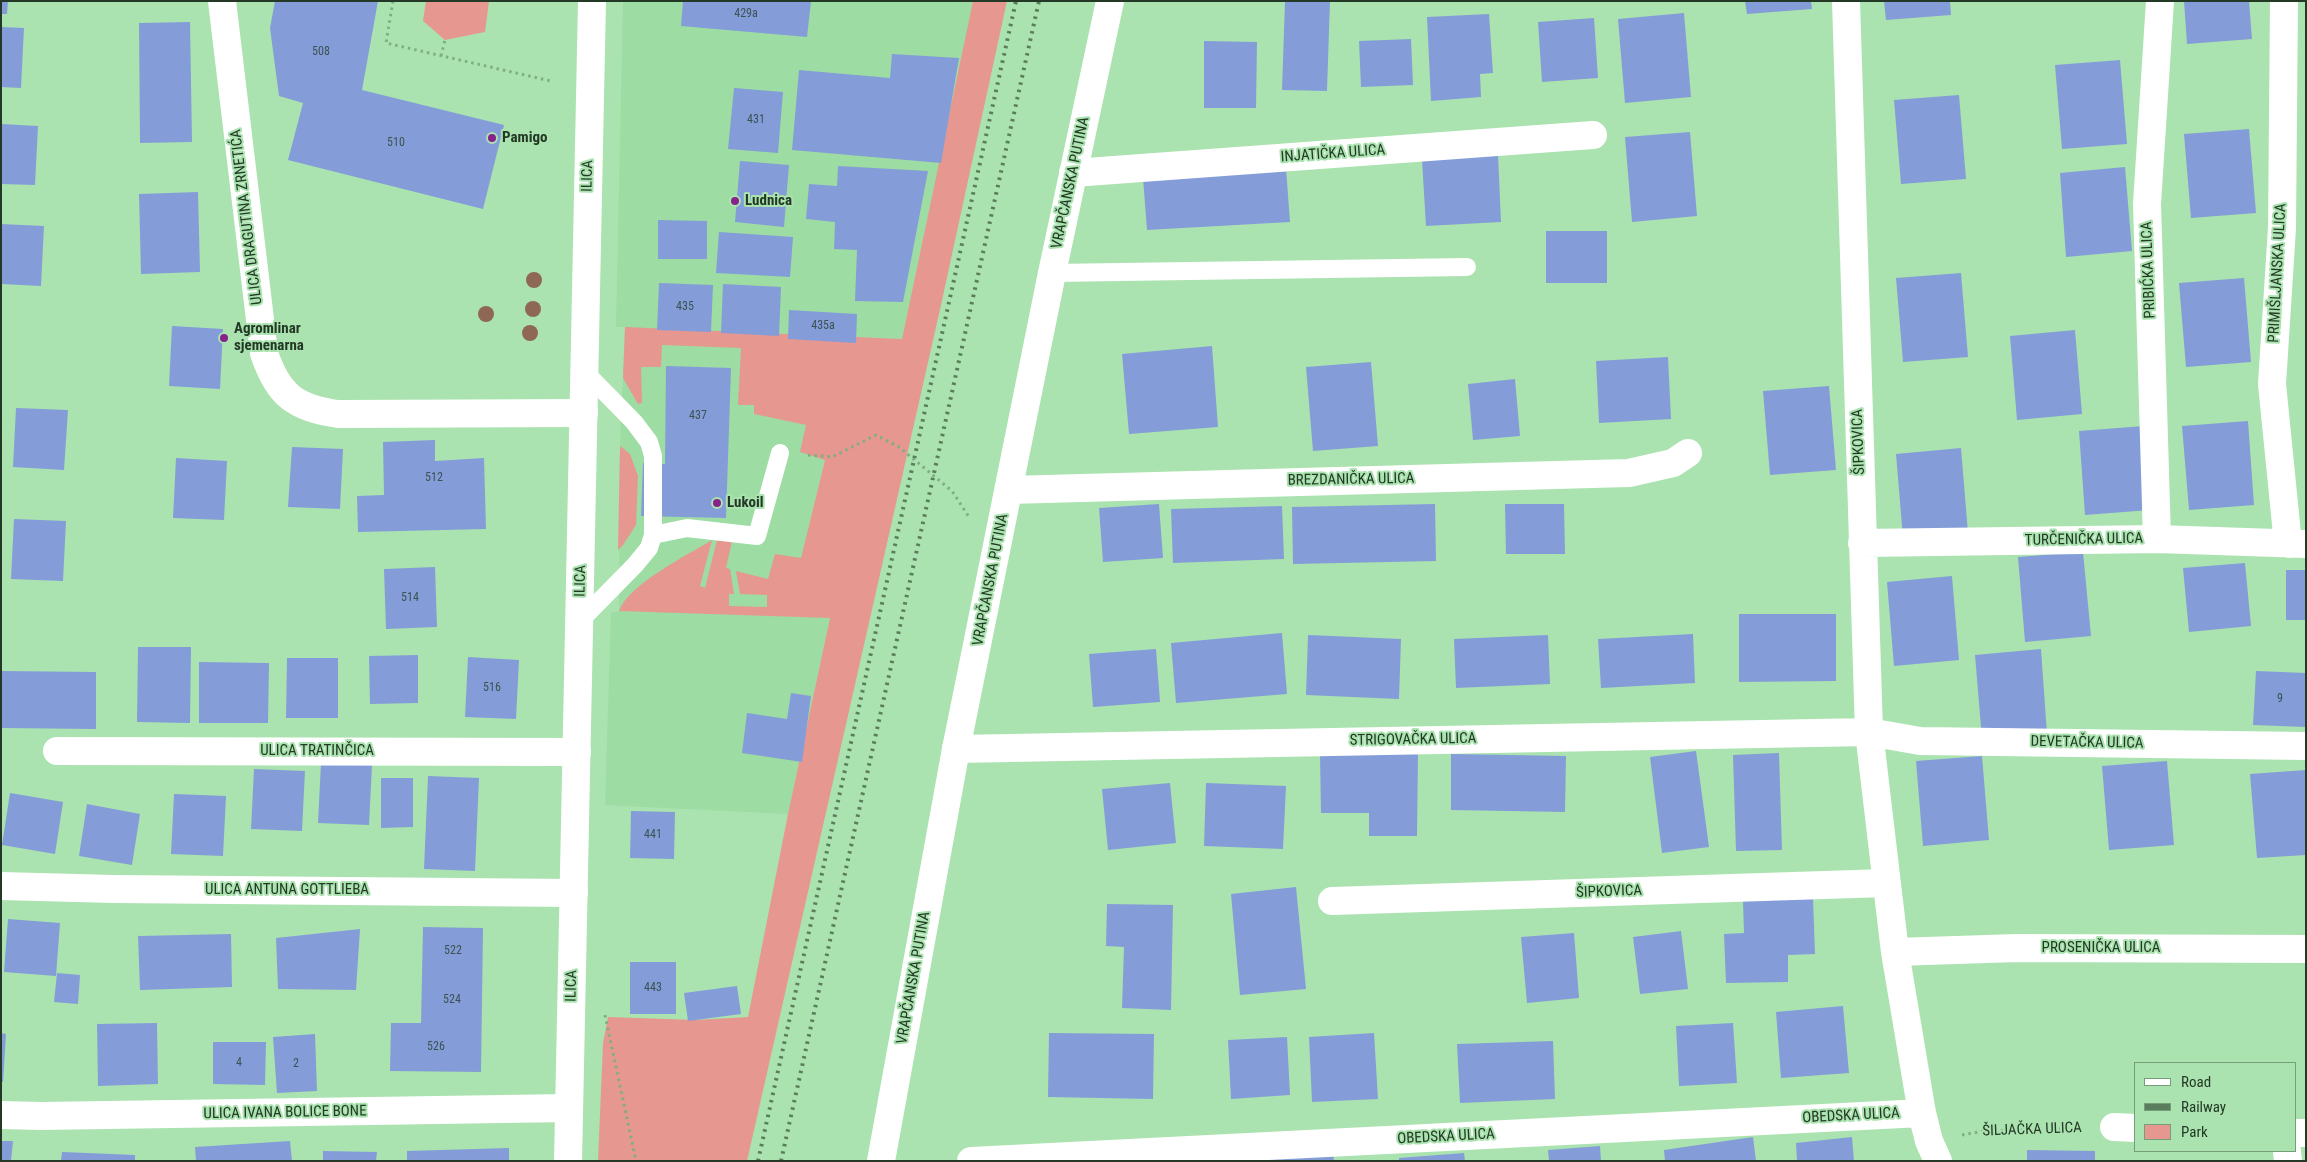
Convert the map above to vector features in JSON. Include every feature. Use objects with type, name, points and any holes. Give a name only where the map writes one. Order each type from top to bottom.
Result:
[{"type":"street","name":"ULICA DRAGUTINA ZRNETIĆA","points":[[222,1],[264,353],[271,375],[282,390],[297,403],[338,414],[584,413]]},
{"type":"street","name":"ILICA","points":[[568,1161],[592,1]]},
{"type":"street","name":"VRAPČANSKA PUTINA","points":[[881,1161],[956,749],[1052,272],[1110,1]]},
{"type":"street","name":"ŠIPKOVICA","points":[[1846,1],[1862,543],[1870,732],[1886,883],[1896,952],[1922,1112],[1933,1151]]},
{"type":"street","name":"PRIBIĆKA ULICA","points":[[2157,539],[2147,204],[2160,1]]},
{"type":"street","name":"PRIMIŠLJANSKA ULICA","points":[[2284,1],[2282,228],[2272,384],[2297,544]]},
{"type":"street","name":"INJATIČKA ULICA","points":[[1073,173],[1594,135]]},
{"type":"street","name":"BREZDANIČKA ULICA","points":[[1009,490],[1629,473],[1673,463],[1688,453]]},
{"type":"street","name":"TURČENIČKA ULICA","points":[[1862,543],[2157,539],[2297,544]]},
{"type":"street","name":"STRIGOVAČKA ULICA","points":[[956,749],[1870,732]]},
{"type":"street","name":"DEVETAČKA ULICA","points":[[1870,732],[1920,741],[2306,746]]},
{"type":"street","name":"ULICA TRATINČICA","points":[[57,751],[577,752]]},
{"type":"street","name":"ŠIPKOVICA","points":[[1332,901],[1886,883]]},
{"type":"street","name":"ULICA ANTUNA GOTTLIEBA","points":[[1,886],[574,893]]},
{"type":"street","name":"PROSENIČKA ULICA","points":[[1896,952],[2017,948],[2306,949]]},
{"type":"street","name":"ULICA IVANA BOLICE BONE","points":[[1,1115],[569,1108]]},
{"type":"street","name":"OBEDSKA ULICA","points":[[971,1161],[1922,1112]]},
{"type":"lane","points":[[1052,272],[1467,267]]},
{"type":"lane","points":[[580,621],[635,565],[649,548],[653,535],[653,456],[648,442],[634,422],[584,371]]},
{"type":"lane","points":[[653,535],[688,528],[757,536],[780,453]]},
{"type":"path","points":[[393,1],[386,43],[551,81]]},
{"type":"path","points":[[441,56],[445,40]]},
{"type":"path","points":[[780,453],[832,457],[876,435],[899,447],[952,491],[971,520]]},
{"type":"path","points":[[605,1013],[636,1161]]},
{"type":"path","name":"ŠILJAČKA ULICA","points":[[1933,1151],[1984,1130],[2125,1128]]},
{"type":"shaded area","points":[[623,1],[973,1],[902,339],[745,332],[755,414],[806,425],[825,459],[787,616],[830,617],[788,814],[605,805],[611,613],[619,611],[620,446],[625,327],[616,327]]},
{"type":"green space","points":[[426,1],[489,1],[485,32],[445,40],[423,21]]},
{"type":"green space","points":[[973,1],[1007,1],[941,305],[747,1161],[598,1161],[603,1043],[608,1017],[695,1020],[748,1017],[788,814],[830,618],[619,611],[634,591],[646,581],[712,540],[700,586],[705,588],[717,540],[732,541],[726,568],[730,569],[734,594],[729,594],[729,606],[767,607],[767,595],[740,594],[736,571],[768,579],[775,554],[801,558],[825,460],[800,452],[806,425],[754,414],[754,405],[738,405],[741,348],[662,345],[661,367],[641,367],[642,403],[638,404],[623,378],[625,327],[902,339]]},
{"type":"green space","points":[[620,446],[630,454],[638,476],[636,525],[618,550]]},
{"type":"building","points":[[1,1],[8,1],[7,14],[1,14]]},
{"type":"building","points":[[275,1],[378,1],[362,90],[504,125],[483,209],[288,160],[303,103],[279,96],[270,28]]},
{"type":"building","points":[[683,1],[811,1],[807,37],[681,26]]},
{"type":"building","points":[[1285,1],[1330,1],[1327,91],[1282,90]]},
{"type":"building","points":[[1745,1],[1811,1],[1812,9],[1747,14]]},
{"type":"building","points":[[1884,1],[1950,1],[1951,15],[1886,20]]},
{"type":"building","points":[[2184,1],[2249,1],[2252,39],[2187,44]]},
{"type":"building","points":[[1684,13],[1691,97],[1625,103],[1618,19]]},
{"type":"building","points":[[1489,14],[1493,73],[1480,74],[1481,97],[1431,101],[1427,17]]},
{"type":"building","points":[[1594,18],[1598,78],[1542,82],[1538,22]]},
{"type":"building","points":[[190,22],[192,142],[140,143],[139,23]]},
{"type":"building","points":[[1,27],[24,28],[21,88],[1,87]]},
{"type":"building","points":[[1411,39],[1413,85],[1361,87],[1359,41]]},
{"type":"building","points":[[1204,41],[1257,42],[1256,108],[1204,108]]},
{"type":"building","points":[[892,54],[959,58],[941,163],[792,150],[799,70],[890,78]]},
{"type":"building","points":[[2120,60],[2127,144],[2062,149],[2055,65]]},
{"type":"building","points":[[734,88],[783,92],[778,153],[728,149]]},
{"type":"building","points":[[1959,95],[1966,179],[1901,184],[1894,100]]},
{"type":"building","points":[[1,124],[38,126],[35,185],[1,184]]},
{"type":"building","points":[[2249,129],[2256,213],[2191,218],[2184,134]]},
{"type":"building","points":[[1690,132],[1697,216],[1632,222],[1625,137]]},
{"type":"building","points":[[1498,155],[1501,222],[1426,226],[1422,160]]},
{"type":"building","points":[[740,161],[789,165],[784,227],[735,222]]},
{"type":"building","points":[[838,166],[928,171],[903,302],[855,301],[857,250],[834,249],[835,222],[806,219],[809,184],[837,186]]},
{"type":"building","points":[[2125,167],[2132,251],[2066,257],[2060,173]]},
{"type":"building","points":[[1286,168],[1290,222],[1147,230],[1143,178]]},
{"type":"building","points":[[198,192],[200,272],[141,274],[139,194]]},
{"type":"building","points":[[658,220],[707,221],[707,259],[658,259]]},
{"type":"building","points":[[1,224],[44,226],[41,286],[1,284]]},
{"type":"building","points":[[1546,231],[1607,231],[1607,283],[1546,283]]},
{"type":"building","points":[[719,232],[793,237],[790,277],[716,273]]},
{"type":"building","points":[[1961,273],[1968,357],[1903,362],[1896,278]]},
{"type":"building","points":[[2244,278],[2251,362],[2186,367],[2179,283]]},
{"type":"building","points":[[659,283],[713,285],[711,332],[657,330]]},
{"type":"building","points":[[723,284],[781,287],[779,336],[721,333]]},
{"type":"building","points":[[789,310],[857,314],[856,343],[788,339]]},
{"type":"building","points":[[172,326],[223,329],[220,389],[169,386]]},
{"type":"building","points":[[2075,330],[2082,414],[2017,420],[2010,336]]},
{"type":"building","points":[[1212,346],[1218,427],[1129,434],[1122,354]]},
{"type":"building","points":[[1668,357],[1671,419],[1599,423],[1596,361]]},
{"type":"building","points":[[1371,362],[1378,446],[1313,451],[1306,367]]},
{"type":"building","points":[[666,366],[731,368],[726,518],[641,516],[643,463],[665,464]]},
{"type":"building","points":[[1515,379],[1520,436],[1473,440],[1468,384]]},
{"type":"building","points":[[1829,386],[1836,470],[1770,475],[1763,391]]},
{"type":"building","points":[[16,408],[68,410],[64,470],[13,467]]},
{"type":"building","points":[[2248,421],[2254,505],[2189,510],[2182,426]]},
{"type":"building","points":[[2144,426],[2150,510],[2085,515],[2079,431]]},
{"type":"building","points":[[435,440],[435,461],[484,458],[486,529],[358,532],[357,496],[384,495],[383,442]]},
{"type":"building","points":[[292,447],[343,449],[340,509],[288,507]]},
{"type":"building","points":[[1961,448],[1968,533],[1903,538],[1896,454]]},
{"type":"building","points":[[176,458],[227,461],[224,520],[173,518]]},
{"type":"building","points":[[1159,504],[1163,558],[1103,562],[1099,508]]},
{"type":"building","points":[[1435,504],[1436,561],[1293,564],[1292,507]]},
{"type":"building","points":[[1505,504],[1564,504],[1565,554],[1506,554]]},
{"type":"building","points":[[1282,506],[1284,559],[1173,563],[1171,509]]},
{"type":"building","points":[[14,519],[66,521],[63,581],[11,579]]},
{"type":"building","points":[[2083,552],[2091,636],[2025,642],[2018,557]]},
{"type":"building","points":[[2245,563],[2251,626],[2189,632],[2183,568]]},
{"type":"building","points":[[435,567],[437,627],[386,629],[384,569]]},
{"type":"building","points":[[2286,570],[2306,570],[2306,620],[2286,620]]},
{"type":"building","points":[[1952,576],[1959,660],[1894,666],[1887,582]]},
{"type":"building","points":[[1739,614],[1836,614],[1836,681],[1739,682]]},
{"type":"building","points":[[1282,633],[1287,694],[1176,703],[1171,643]]},
{"type":"building","points":[[1693,634],[1695,683],[1601,688],[1598,639]]},
{"type":"building","points":[[1308,635],[1401,639],[1399,699],[1306,695]]},
{"type":"building","points":[[1548,635],[1550,684],[1456,688],[1454,639]]},
{"type":"building","points":[[138,647],[191,647],[190,723],[137,722]]},
{"type":"building","points":[[1156,649],[1160,702],[1093,707],[1089,654]]},
{"type":"building","points":[[2041,649],[2047,734],[1982,739],[1975,655]]},
{"type":"building","points":[[418,655],[418,703],[370,704],[369,656]]},
{"type":"building","points":[[468,657],[519,660],[516,719],[465,717]]},
{"type":"building","points":[[287,658],[338,658],[338,718],[286,718]]},
{"type":"building","points":[[199,662],[269,663],[268,723],[199,723]]},
{"type":"building","points":[[1,671],[96,672],[96,729],[1,728]]},
{"type":"building","points":[[2256,671],[2306,673],[2306,727],[2253,725]]},
{"type":"building","points":[[791,693],[811,696],[802,762],[742,753],[747,713],[787,719]]},
{"type":"building","points":[[1696,751],[1709,847],[1662,853],[1650,757]]},
{"type":"building","points":[[1779,753],[1782,850],[1736,851],[1733,755]]},
{"type":"building","points":[[1320,754],[1418,754],[1417,836],[1369,836],[1369,813],[1321,813]]},
{"type":"building","points":[[1451,754],[1566,756],[1565,812],[1451,810]]},
{"type":"building","points":[[1982,756],[1989,840],[1923,846],[1916,761]]},
{"type":"building","points":[[2167,761],[2174,845],[2109,850],[2102,766]]},
{"type":"building","points":[[321,763],[372,765],[369,825],[318,823]]},
{"type":"building","points":[[254,769],[305,771],[302,831],[251,829]]},
{"type":"building","points":[[2306,770],[2306,855],[2257,858],[2250,774]]},
{"type":"building","points":[[428,776],[479,778],[475,871],[424,869]]},
{"type":"building","points":[[381,778],[413,778],[413,827],[381,828]]},
{"type":"building","points":[[1170,783],[1176,843],[1108,850],[1102,789]]},
{"type":"building","points":[[1206,783],[1286,786],[1283,849],[1204,846]]},
{"type":"building","points":[[10,793],[63,802],[55,854],[2,845]]},
{"type":"building","points":[[174,794],[226,796],[223,856],[171,854]]},
{"type":"building","points":[[87,804],[140,814],[132,865],[79,856]]},
{"type":"building","points":[[631,811],[675,812],[674,859],[630,858]]},
{"type":"building","points":[[1296,887],[1306,989],[1240,995],[1231,894]]},
{"type":"building","points":[[1813,898],[1815,954],[1788,955],[1788,982],[1726,983],[1724,934],[1744,933],[1743,901]]},
{"type":"building","points":[[1107,904],[1173,905],[1171,1010],[1122,1008],[1124,947],[1106,946]]},
{"type":"building","points":[[8,919],[60,923],[56,976],[4,972]]},
{"type":"building","points":[[423,927],[483,928],[481,1072],[390,1071],[391,1023],[421,1023]]},
{"type":"building","points":[[360,929],[356,990],[278,989],[276,938]]},
{"type":"building","points":[[1681,931],[1688,989],[1640,994],[1633,937]]},
{"type":"building","points":[[1574,933],[1579,998],[1527,1003],[1521,937]]},
{"type":"building","points":[[231,934],[232,987],[140,990],[138,936]]},
{"type":"building","points":[[630,962],[676,962],[676,1014],[630,1014]]},
{"type":"building","points":[[57,973],[80,975],[78,1004],[54,1002]]},
{"type":"building","points":[[737,986],[741,1014],[688,1021],[684,993]]},
{"type":"building","points":[[1843,1006],[1849,1073],[1781,1078],[1776,1012]]},
{"type":"building","points":[[157,1023],[158,1084],[98,1086],[97,1024]]},
{"type":"building","points":[[1733,1023],[1737,1083],[1679,1086],[1676,1026]]},
{"type":"building","points":[[1,1033],[6,1034],[3,1082],[1,1082]]},
{"type":"building","points":[[1049,1033],[1154,1034],[1153,1099],[1048,1097]]},
{"type":"building","points":[[1374,1033],[1378,1099],[1312,1102],[1309,1037]]},
{"type":"building","points":[[315,1034],[317,1091],[277,1093],[273,1037]]},
{"type":"building","points":[[1287,1037],[1290,1095],[1231,1099],[1228,1040]]},
{"type":"building","points":[[1553,1041],[1555,1099],[1460,1103],[1457,1044]]},
{"type":"building","points":[[213,1042],[266,1042],[265,1085],[213,1084]]},
{"type":"building","points":[[1753,1137],[1756,1161],[1665,1161],[1664,1150]]},
{"type":"building","points":[[1852,1137],[1854,1161],[1797,1161],[1796,1143]]},
{"type":"building","points":[[1,1141],[13,1141],[11,1161],[1,1161]]},
{"type":"building","points":[[290,1141],[292,1161],[196,1161],[195,1147]]},
{"type":"building","points":[[1600,1146],[1601,1161],[1549,1161],[1548,1150]]},
{"type":"building","points":[[509,1148],[509,1161],[407,1161],[407,1151]]},
{"type":"building","points":[[1333,1150],[1334,1161],[1268,1161],[1268,1155]]},
{"type":"building","points":[[2027,1150],[2095,1151],[2095,1161],[2027,1161]]},
{"type":"building","points":[[323,1151],[377,1152],[376,1161],[323,1161]]},
{"type":"building","points":[[62,1152],[135,1155],[135,1161],[61,1161]]},
{"type":"building","points":[[1464,1153],[1465,1161],[1399,1161],[1399,1158]]},
{"type":"railway","points":[[758,1161],[1016,1]]},
{"type":"railway","points":[[781,1161],[1039,1]]},
{"type":"place","name":"Pamigo","points":[[492,138]]},
{"type":"place","name":"Ludnica","points":[[735,201]]},
{"type":"place","name":"Agromlinar sjemenarna","points":[[224,338]]},
{"type":"place","name":"Lukoil","points":[[717,503]]}]
